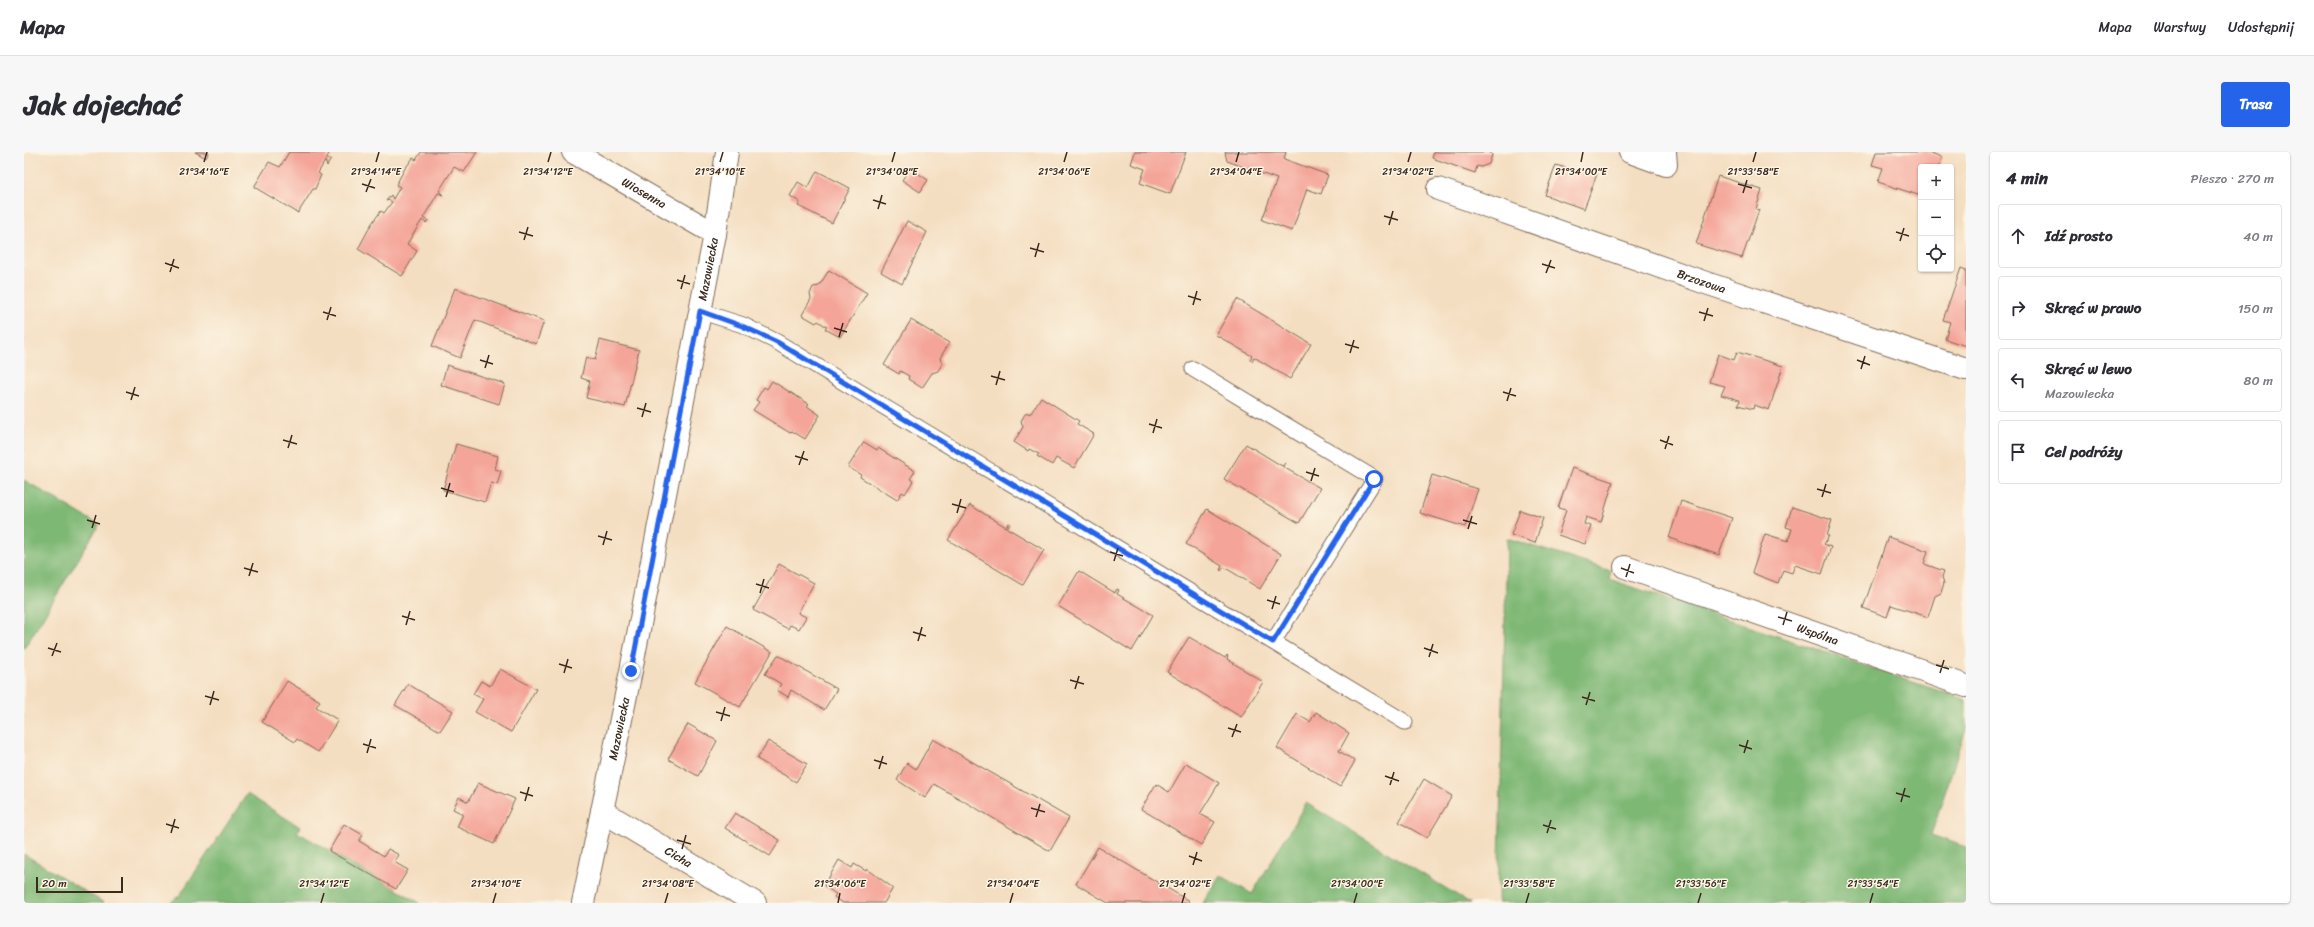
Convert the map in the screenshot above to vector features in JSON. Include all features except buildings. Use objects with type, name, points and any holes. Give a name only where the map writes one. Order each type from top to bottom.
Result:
[{"type":"street","name":"Wiosenna","points":[[573,152],[715,234]]},
{"type":"street","name":"Mazowiecka","points":[[583,903],[715,234],[728,152]]},
{"type":"street","points":[[1630,152],[1666,165],[1665,152]]},
{"type":"street","name":"Brzozowa","points":[[1438,189],[1706,283],[1966,369]]},
{"type":"street","name":"Wspólna","points":[[1625,567],[1966,686]]},
{"type":"street","name":"Cicha","points":[[602,811],[755,903]]},
{"type":"lane","points":[[700,311],[742,326],[777,342],[1405,722]]},
{"type":"lane","points":[[1193,369],[1374,479],[1273,642]]},
{"type":"green space","points":[[24,480],[99,525],[24,649]]},
{"type":"green space","points":[[1507,538],[1611,571],[1609,579],[1966,700],[1966,729],[1931,835],[1966,847],[1966,903],[1498,903]]},
{"type":"green space","points":[[247,794],[300,827],[297,832],[420,903],[170,903],[180,895]]},
{"type":"green space","points":[[1306,803],[1470,903],[1203,903],[1220,875],[1252,894]]},
{"type":"green space","points":[[24,854],[104,903],[24,903]]},
{"type":"route","points":[[631,671],[700,311],[762,334],[777,342],[1273,642],[1374,479]]}]
